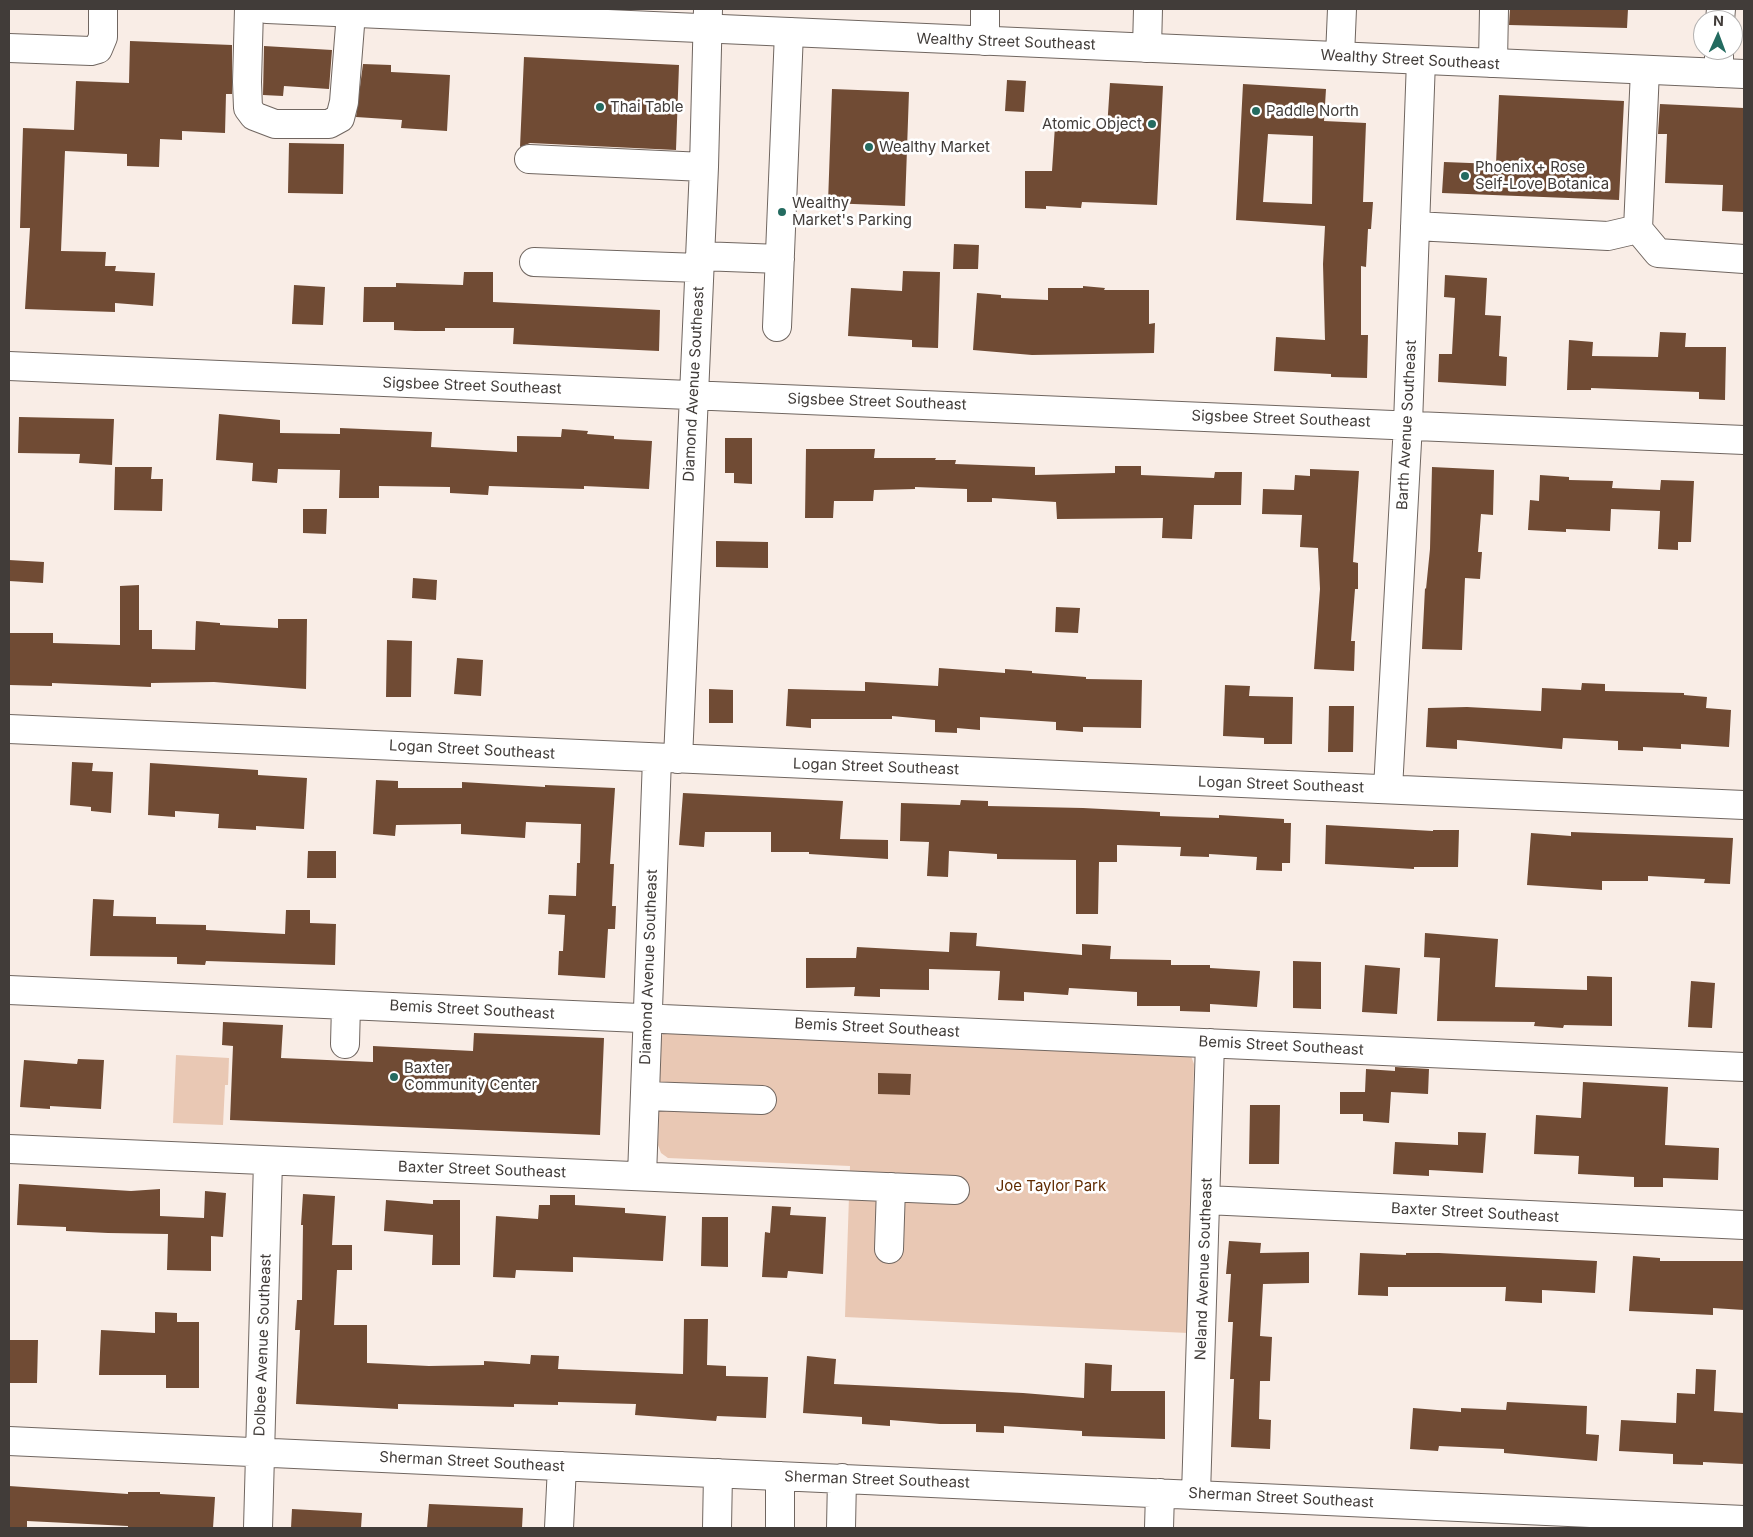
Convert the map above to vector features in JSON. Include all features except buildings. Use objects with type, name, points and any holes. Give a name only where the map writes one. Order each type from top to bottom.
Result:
[{"type":"street","points":[[9,48],[91,51],[98,49],[103,37],[103,9]]},
{"type":"street","points":[[249,9],[246,82],[248,108],[254,116],[276,124],[329,124],[340,118],[344,102],[350,13]]},
{"type":"street","name":"Wealthy Street Southeast","points":[[267,9],[350,13],[708,19],[789,32],[1645,70],[1728,66]]},
{"type":"street","points":[[985,9],[985,41]]},
{"type":"street","points":[[1148,9],[1148,48]]},
{"type":"street","points":[[1340,56],[1342,9]]},
{"type":"street","points":[[1493,63],[1494,9]]},
{"type":"street","name":"Diamond Avenue Southeast","points":[[642,1176],[647,1018],[694,395],[704,167],[708,19]]},
{"type":"street","points":[[777,327],[789,32]]},
{"type":"street","name":"Barth Avenue Southeast","points":[[1388,789],[1408,424],[1421,60]]},
{"type":"street","points":[[1645,70],[1638,229],[1658,253],[1744,259]]},
{"type":"street","points":[[529,159],[704,167]]},
{"type":"street","points":[[1415,226],[1608,236],[1638,229]]},
{"type":"street","points":[[534,262],[699,262],[780,259]]},
{"type":"street","name":"Sigsbee Street Southeast","points":[[9,366],[1408,424],[1744,440]]},
{"type":"street","name":"Logan Street Southeast","points":[[9,728],[668,759],[1744,805]]},
{"type":"street","name":"Bemis Street Southeast","points":[[9,990],[1744,1067]]},
{"type":"street","points":[[345,1044],[346,1004]]},
{"type":"street","name":"Neland Avenue Southeast","points":[[1196,1494],[1210,1043]]},
{"type":"street","points":[[645,1096],[762,1100]]},
{"type":"street","name":"Baxter Street Southeast","points":[[9,1149],[955,1190]]},
{"type":"street","name":"Dolbee Avenue Southeast","points":[[258,1528],[268,1161]]},
{"type":"street","points":[[889,1249],[891,1187]]},
{"type":"street","name":"Baxter Street Southeast","points":[[1206,1200],[1744,1225]]},
{"type":"street","name":"Sherman Street Southeast","points":[[9,1441],[1744,1520]]},
{"type":"street","points":[[559,1528],[562,1466]]},
{"type":"street","points":[[717,1528],[718,1473]]},
{"type":"street","points":[[780,1476],[780,1528]]},
{"type":"street","points":[[841,1528],[842,1478]]},
{"type":"street","points":[[1159,1528],[1160,1493]]},
{"type":"green space","name":"Joe Taylor Park","points":[[664,1032],[1184,1052],[1191,1056],[1194,1064],[1188,1333],[845,1317],[850,1166],[668,1158],[661,1153],[658,1145],[661,1038]]},
{"type":"green space","points":[[176,1055],[229,1058],[228,1085],[225,1085],[223,1125],[173,1123]]},
{"type":"place","name":"Thai Table","points":[[600,107]]},
{"type":"place","name":"Paddle North","points":[[1256,111]]},
{"type":"place","name":"Atomic Object","points":[[1152,124]]},
{"type":"place","name":"Wealthy Market","points":[[869,147]]},
{"type":"place","name":"Phoenix + Rose Self-Love Botanica","points":[[1465,176]]},
{"type":"place","name":"Wealthy Market's Parking","points":[[782,212]]},
{"type":"place","name":"Baxter Community Center","points":[[394,1077]]}]
